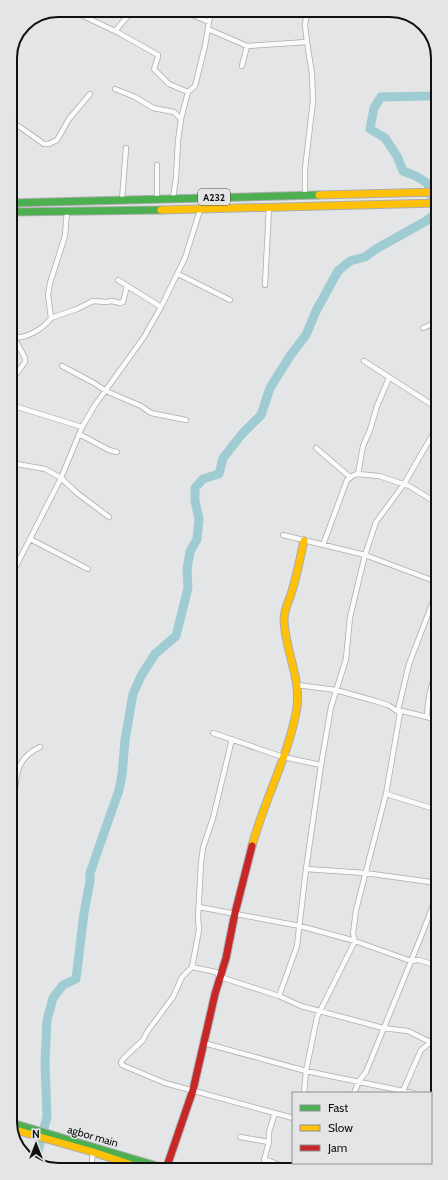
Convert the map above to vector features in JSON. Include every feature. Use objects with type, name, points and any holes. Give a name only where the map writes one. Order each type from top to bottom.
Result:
[{"type":"main road","name":"A232","points":[[17,202],[431,192]]},
{"type":"main road","points":[[245,197],[245,208]]},
{"type":"main road","name":"A232","points":[[17,212],[200,210],[431,203]]},
{"type":"main road","points":[[169,1163],[193,1090],[257,827],[283,757],[296,713],[298,696],[297,685],[286,642],[284,611],[292,592],[304,540]]},
{"type":"main road","name":"agbor main","points":[[17,1126],[27,1131]]},
{"type":"main road","name":"agbor main","points":[[18,1130],[27,1131],[132,1163]]},
{"type":"main road","name":"agbor main","points":[[47,1137],[131,1163]]},
{"type":"street","points":[[86,17],[116,31],[158,55],[154,69],[169,84],[188,92]]},
{"type":"street","points":[[116,31],[127,17]]},
{"type":"street","points":[[197,17],[209,22]]},
{"type":"street","points":[[173,198],[181,119],[188,92],[195,86],[210,17]]},
{"type":"street","points":[[306,17],[305,25],[312,74],[312,101],[305,169],[306,195]]},
{"type":"street","points":[[208,29],[247,46],[307,42]]},
{"type":"street","points":[[242,66],[247,46]]},
{"type":"street","points":[[115,89],[135,97],[153,108],[174,112],[181,119]]},
{"type":"street","points":[[17,126],[44,144],[49,144],[56,140],[69,119],[90,94]]},
{"type":"street","points":[[122,200],[126,148]]},
{"type":"street","points":[[157,165],[157,199]]},
{"type":"street","points":[[265,285],[269,207]]},
{"type":"street","points":[[17,565],[61,478],[82,427],[95,405],[144,337],[161,307],[185,258],[200,210]]},
{"type":"street","points":[[51,318],[48,295],[50,283],[65,236],[68,211]]},
{"type":"street","points":[[178,274],[230,300]]},
{"type":"street","points":[[118,280],[161,307]]},
{"type":"street","points":[[17,336],[33,333],[51,318],[77,309],[93,301],[112,301],[120,303],[122,302],[127,286]]},
{"type":"street","points":[[423,328],[431,325]]},
{"type":"street","points":[[17,345],[25,358],[25,362],[17,373]]},
{"type":"street","points":[[364,361],[431,404]]},
{"type":"street","points":[[62,366],[106,391],[141,406],[151,413],[186,420]]},
{"type":"street","points":[[358,474],[363,446],[370,430],[377,406],[389,378]]},
{"type":"street","points":[[17,407],[82,427]]},
{"type":"street","points":[[79,434],[109,450],[117,452]]},
{"type":"street","points":[[279,996],[297,946],[306,869],[331,707],[346,659],[350,617],[365,555],[376,522],[404,484],[431,437]]},
{"type":"street","points":[[316,448],[350,477]]},
{"type":"street","points":[[17,464],[45,469],[61,478],[77,493],[109,518]]},
{"type":"street","points":[[323,545],[343,489],[350,477],[358,474],[379,476],[404,484],[431,500]]},
{"type":"street","points":[[283,535],[365,555],[431,580]]},
{"type":"street","points":[[30,540],[88,569]]},
{"type":"street","points":[[304,1092],[306,1071],[317,1017],[355,941],[353,934],[356,910],[386,794],[400,702],[409,664],[431,607]]},
{"type":"street","points":[[297,685],[336,690],[388,705],[399,712],[431,719]]},
{"type":"street","points":[[427,717],[431,685]]},
{"type":"street","points":[[388,705],[400,702]]},
{"type":"street","points":[[213,733],[283,757],[321,765]]},
{"type":"street","points":[[232,739],[213,818],[203,848],[201,864],[199,930],[192,967],[182,977],[173,997],[147,1032],[143,1040],[121,1062],[122,1065],[165,1083],[292,1118]]},
{"type":"street","points":[[17,779],[20,764],[30,753],[40,747]]},
{"type":"street","points":[[386,794],[431,808]]},
{"type":"street","points":[[306,869],[365,873],[431,882]]},
{"type":"street","points":[[199,907],[300,926],[355,941],[411,961],[419,960],[431,964]]},
{"type":"street","points":[[354,1092],[359,1081],[366,1072],[431,911]]},
{"type":"street","points":[[192,967],[216,972],[220,977],[279,996],[302,1006],[383,1028],[408,1031],[431,1042],[421,1050],[402,1092],[359,1081],[306,1071],[204,1043]]},
{"type":"street","points":[[274,1163],[264,1160],[269,1142],[269,1132],[275,1113]]},
{"type":"street","points":[[240,1137],[269,1142]]},
{"type":"street","points":[[92,1163],[93,1152]]},
{"type":"waterway","points":[[431,96],[381,97],[374,108],[370,129],[385,138],[397,156],[403,171],[416,176],[430,185],[427,192],[431,195]]},
{"type":"waterway","points":[[37,1156],[47,1117],[45,1062],[47,1020],[53,998],[63,985],[76,979],[90,873],[119,790],[125,740],[133,694],[141,676],[155,654],[176,636],[188,588],[187,569],[190,552],[197,539],[199,519],[195,501],[195,488],[203,479],[219,474],[223,458],[242,434],[261,415],[270,388],[290,356],[306,335],[316,311],[338,271],[350,261],[365,257],[431,217]]},
{"type":"traffic: fast","points":[[17,203],[319,195]]},
{"type":"traffic: fast","points":[[17,212],[161,210]]},
{"type":"traffic: fast","points":[[17,1124],[147,1163]]},
{"type":"traffic: slow","points":[[319,195],[431,192]]},
{"type":"traffic: slow","points":[[161,210],[431,203]]},
{"type":"traffic: slow","points":[[252,846],[287,747],[296,713],[298,701],[296,678],[287,644],[284,620],[304,541]]},
{"type":"traffic: slow","points":[[18,1131],[126,1163]]},
{"type":"traffic: jam","points":[[168,1163],[193,1090],[252,846]]}]
